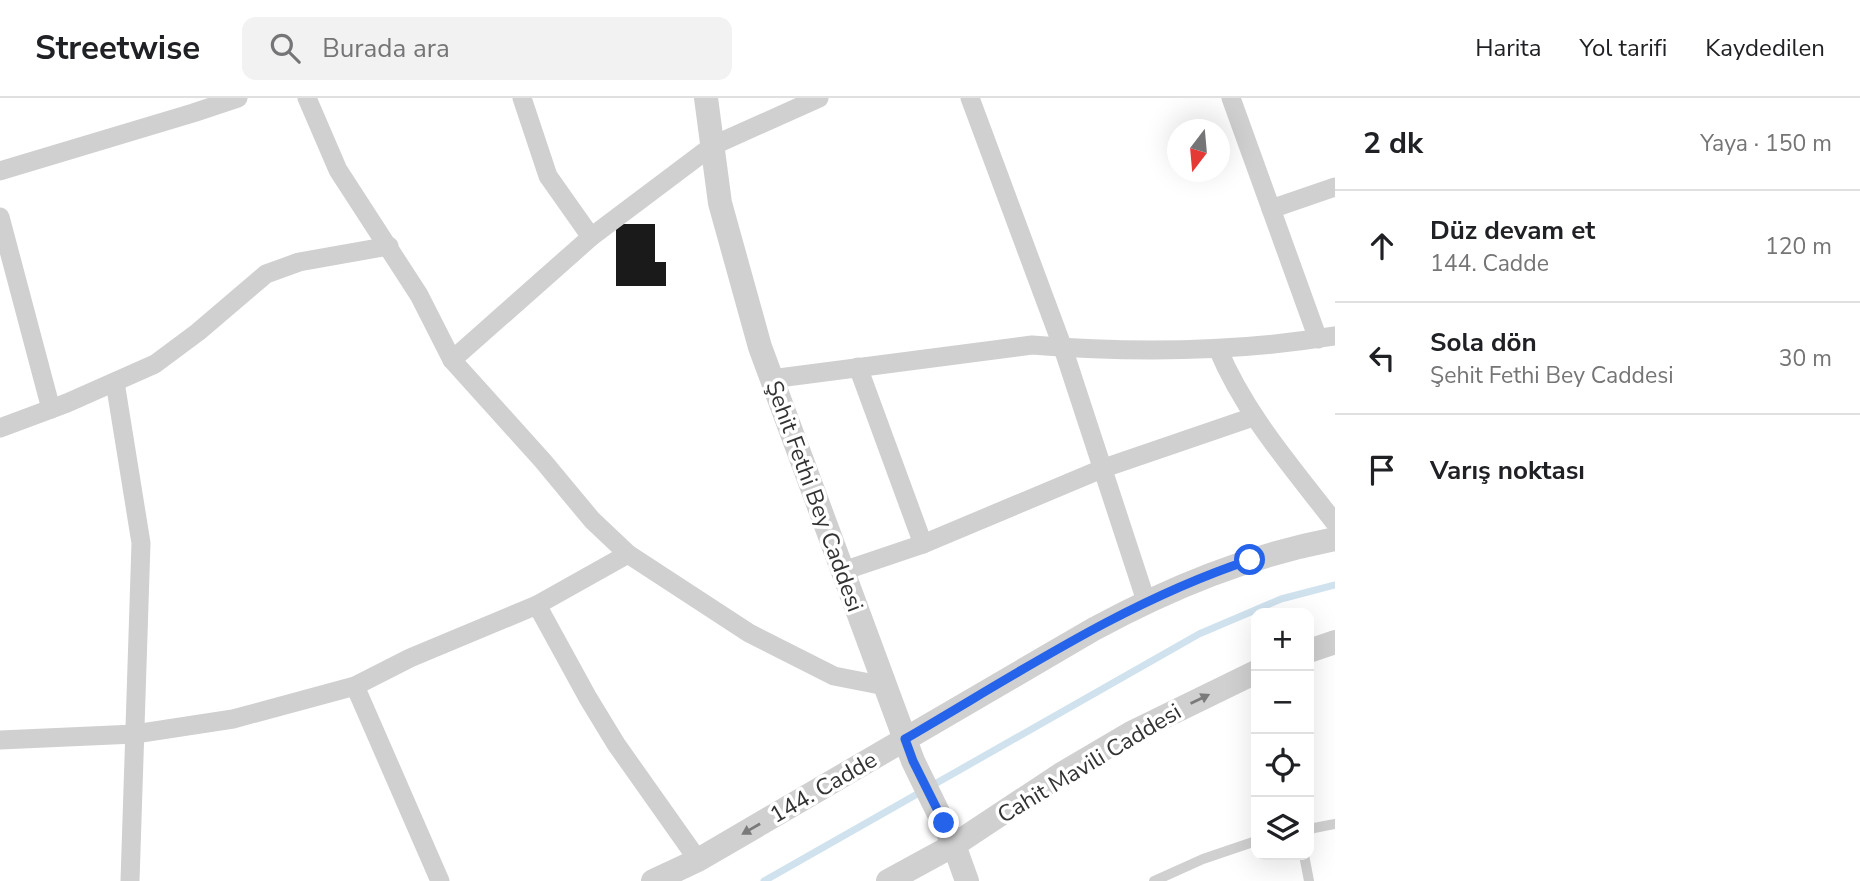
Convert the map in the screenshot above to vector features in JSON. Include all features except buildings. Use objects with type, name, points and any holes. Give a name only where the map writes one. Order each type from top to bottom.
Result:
[{"type":"street","points":[[0,171],[238,98]]},
{"type":"street","points":[[307,98],[338,170],[419,295],[452,360],[592,520],[628,554],[761,639],[834,676],[885,686]]},
{"type":"street","points":[[522,98],[548,176],[592,237]]},
{"type":"street","name":"Şehit Fethi Bey Caddesi","points":[[706,98],[720,203],[760,347],[909,750],[949,834],[967,881]]},
{"type":"street","points":[[452,360],[592,237],[712,146],[819,98]]},
{"type":"street","points":[[970,98],[1063,348],[1146,601]]},
{"type":"street","points":[[771,379],[1032,345],[1063,348],[1217,349],[1327,337],[1271,209],[1231,98]]},
{"type":"street","points":[[1271,209],[1335,187]]},
{"type":"street","points":[[0,216],[51,409]]},
{"type":"street","points":[[0,428],[155,364],[198,332],[266,274],[299,262],[389,246]]},
{"type":"street","points":[[1217,349],[1230,379],[1254,417],[1335,523]]},
{"type":"street","points":[[858,367],[923,544]]},
{"type":"street","points":[[115,382],[141,543],[130,881]]},
{"type":"street","points":[[843,571],[923,544],[1104,468],[1254,417]]},
{"type":"street","name":"144. Cadde","points":[[653,881],[909,750],[1094,629],[1146,601],[1206,575],[1250,560],[1335,538]]},
{"type":"street","points":[[0,740],[135,734],[233,719],[355,686],[410,658],[537,605],[628,554]]},
{"type":"street","points":[[537,605],[587,698],[698,860]]},
{"type":"street","points":[[1314,649],[1335,642]]},
{"type":"street","name":"Cahit Mavili Caddesi","points":[[888,881],[949,834],[1131,733],[1251,674]]},
{"type":"street","points":[[355,686],[440,881]]},
{"type":"lane","points":[[1314,828],[1335,824]]},
{"type":"lane","points":[[1154,881],[1203,859],[1251,843]]},
{"type":"lane","points":[[1305,860],[1310,881]]},
{"type":"waterway","points":[[764,881],[1199,634],[1281,599],[1335,585]]},
{"type":"route","points":[[944,823],[905,739],[1146,601],[1206,575],[1250,560]]}]
